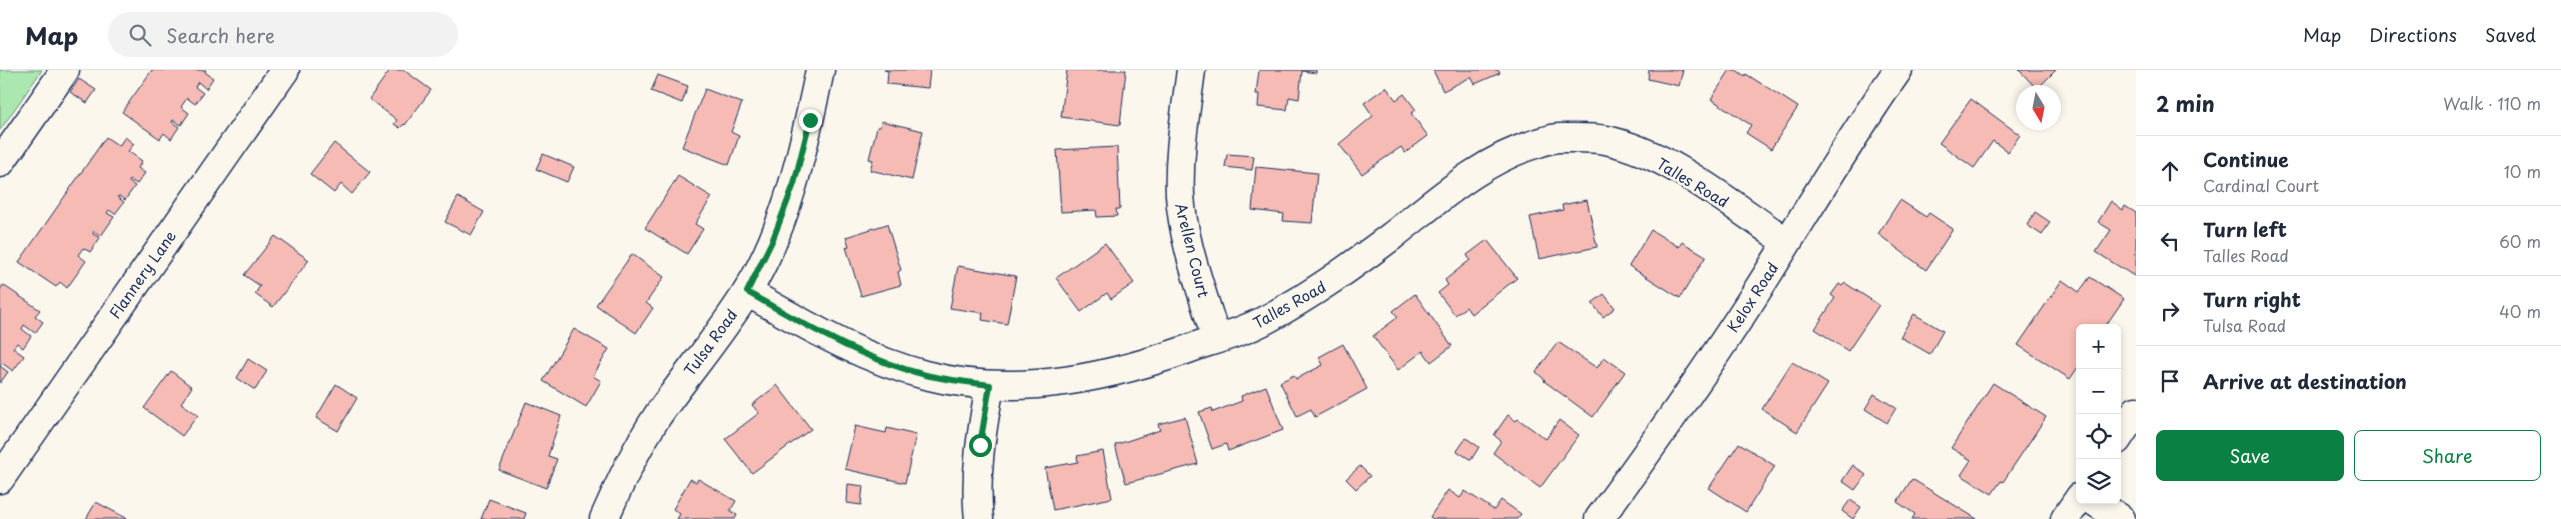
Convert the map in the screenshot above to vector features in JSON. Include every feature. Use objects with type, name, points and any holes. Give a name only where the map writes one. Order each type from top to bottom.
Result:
[{"type":"street","points":[[0,164],[65,70]]},
{"type":"street","name":"Flannery Lane","points":[[0,479],[285,70]]},
{"type":"street","name":"Tulsa Road","points":[[604,519],[628,463],[657,416],[747,292],[773,239],[794,184],[820,70]]},
{"type":"street","name":"Arellen Court","points":[[1191,70],[1180,156],[1180,197],[1187,238],[1216,339]]},
{"type":"street","name":"Kelox Road","points":[[1599,519],[1733,327],[1898,70]]},
{"type":"street","name":"Talles Road","points":[[747,292],[829,338],[881,361],[927,375],[990,385],[1051,383],[1104,375],[1154,362],[1264,321],[1306,297],[1353,266],[1476,171],[1512,151],[1556,138],[1605,139],[1644,153],[1680,171],[1787,242]]},
{"type":"street","points":[[978,519],[976,496],[980,445],[990,385]]},
{"type":"street","points":[[2121,434],[2136,411]]},
{"type":"street","points":[[2065,519],[2076,503]]},
{"type":"street","points":[[2098,504],[2121,519]]},
{"type":"green space","points":[[0,70],[42,70],[0,130]]},
{"type":"building","points":[[152,70],[206,70],[205,72],[213,78],[206,89],[198,82],[195,87],[203,93],[195,104],[187,98],[181,107],[189,113],[181,125],[173,120],[172,122],[179,127],[171,139],[164,133],[160,139],[122,112]]},
{"type":"building","points":[[390,70],[404,70],[431,90],[405,125],[400,128],[394,124],[397,120],[369,99]]},
{"type":"building","points":[[884,70],[930,70],[928,88],[887,84],[888,71]]},
{"type":"building","points":[[1067,70],[1126,70],[1120,125],[1061,117]]},
{"type":"building","points":[[1259,70],[1316,70],[1316,73],[1302,71],[1299,99],[1289,97],[1287,110],[1258,107],[1259,94],[1256,94]]},
{"type":"building","points":[[1433,70],[1498,70],[1500,73],[1475,84],[1471,77],[1443,91]]},
{"type":"building","points":[[1649,70],[1683,70],[1679,86],[1648,79]]},
{"type":"building","points":[[1730,70],[1736,70],[1745,76],[1746,74],[1798,107],[1771,149],[1746,133],[1751,125],[1711,99]]},
{"type":"building","points":[[2019,70],[2056,70],[2041,85],[2033,85]]},
{"type":"building","points":[[658,75],[688,86],[682,103],[651,91]]},
{"type":"building","points":[[79,79],[96,90],[87,103],[70,92]]},
{"type":"building","points":[[1386,87],[1396,100],[1404,94],[1416,110],[1411,113],[1428,136],[1405,153],[1401,147],[1362,174],[1339,144],[1373,116],[1364,103]]},
{"type":"building","points":[[705,89],[742,103],[731,132],[739,136],[729,165],[682,147]]},
{"type":"building","points":[[1971,99],[2020,135],[2008,152],[1993,141],[1974,168],[1939,143]]},
{"type":"building","points":[[881,121],[923,131],[912,180],[870,170],[873,160],[869,159],[877,127],[880,127]]},
{"type":"building","points":[[106,137],[119,146],[125,137],[134,144],[128,151],[142,161],[138,168],[145,173],[137,184],[130,180],[129,182],[135,186],[125,200],[119,196],[117,197],[124,202],[115,214],[109,210],[107,213],[114,217],[101,236],[94,231],[93,234],[100,238],[90,252],[83,248],[78,255],[86,261],[67,288],[60,282],[56,287],[19,262]]},
{"type":"building","points":[[334,143],[370,172],[352,194],[341,184],[334,193],[310,174]]},
{"type":"building","points":[[1117,147],[1120,209],[1116,209],[1117,216],[1097,217],[1096,210],[1061,212],[1057,150]]},
{"type":"building","points":[[543,154],[574,167],[567,182],[536,169]]},
{"type":"building","points":[[1227,154],[1254,156],[1252,170],[1225,167]]},
{"type":"building","points":[[1256,167],[1317,173],[1312,223],[1283,221],[1284,214],[1252,210]]},
{"type":"building","points":[[678,176],[712,197],[695,224],[703,229],[687,254],[645,228]]},
{"type":"building","points":[[458,197],[484,212],[471,235],[445,222]]},
{"type":"building","points":[[1587,200],[1597,247],[1539,259],[1530,217],[1563,210],[1562,205]]},
{"type":"building","points":[[1900,200],[1926,217],[1929,213],[1953,229],[1926,270],[1878,234]]},
{"type":"building","points":[[2111,201],[2123,210],[2125,206],[2136,213],[2136,272],[2134,276],[2096,252],[2111,230],[2098,222]]},
{"type":"building","points":[[2035,212],[2050,222],[2042,235],[2027,225]]},
{"type":"building","points":[[887,224],[901,270],[898,272],[901,285],[861,296],[846,247],[849,246],[846,237]]},
{"type":"building","points":[[1651,230],[1679,247],[1682,242],[1706,256],[1680,298],[1629,266]]},
{"type":"building","points":[[275,236],[309,260],[273,307],[255,294],[260,286],[244,275]]},
{"type":"building","points":[[1487,240],[1517,278],[1471,314],[1466,307],[1455,315],[1438,293],[1448,285],[1445,280],[1470,260],[1467,255]]},
{"type":"building","points":[[1105,243],[1134,283],[1111,299],[1107,293],[1081,312],[1056,278]]},
{"type":"building","points":[[632,254],[664,277],[646,303],[653,308],[636,333],[596,305]]},
{"type":"building","points":[[958,266],[1016,276],[1007,324],[982,320],[983,313],[950,308]]},
{"type":"building","points":[[2090,277],[2124,299],[2107,324],[2076,324],[2076,370],[2070,379],[2018,345],[2062,280],[2079,292]]},
{"type":"building","points":[[1845,283],[1879,305],[1848,351],[1815,329],[1835,298],[1831,295],[1839,284],[1842,286]]},
{"type":"building","points":[[3,285],[40,310],[35,316],[43,322],[35,333],[24,325],[22,329],[31,336],[23,348],[17,343],[13,348],[24,356],[13,371],[2,363],[0,366],[0,290]]},
{"type":"building","points":[[1415,294],[1452,346],[1431,362],[1423,351],[1398,370],[1373,336],[1398,317],[1393,311]]},
{"type":"building","points":[[1604,294],[1615,308],[1603,317],[1592,303]]},
{"type":"building","points":[[1914,314],[1943,331],[1930,354],[1900,337]]},
{"type":"building","points":[[574,329],[609,349],[593,376],[601,381],[586,407],[543,381]]},
{"type":"building","points":[[1558,342],[1597,368],[1604,357],[1625,372],[1593,417],[1544,381],[1536,372]]},
{"type":"building","points":[[1343,344],[1367,389],[1315,417],[1311,409],[1297,416],[1280,382],[1294,375],[1296,379],[1323,365],[1319,357]]},
{"type":"building","points":[[248,359],[267,371],[255,390],[237,378]]},
{"type":"building","points":[[1792,362],[1828,384],[1797,432],[1762,409]]},
{"type":"building","points":[[0,366],[8,372],[0,383]]},
{"type":"building","points":[[171,371],[192,387],[181,403],[198,415],[182,436],[144,408]]},
{"type":"building","points":[[1993,383],[2046,417],[2003,482],[2001,481],[1992,494],[1961,475],[1971,460],[1951,448]]},
{"type":"building","points":[[336,384],[357,398],[338,431],[316,418]]},
{"type":"building","points":[[777,385],[811,429],[752,473],[725,439],[759,413],[752,405]]},
{"type":"building","points":[[1266,386],[1283,430],[1228,451],[1226,444],[1212,449],[1199,412],[1212,408],[1213,412],[1242,401],[1241,396]]},
{"type":"building","points":[[1874,394],[1896,408],[1887,423],[1865,409]]},
{"type":"building","points":[[526,402],[561,416],[548,456],[557,459],[546,488],[499,470]]},
{"type":"building","points":[[1508,415],[1516,421],[1518,419],[1546,439],[1559,420],[1579,435],[1540,488],[1493,453],[1501,441],[1494,435]]},
{"type":"building","points":[[1185,417],[1198,464],[1126,483],[1115,445],[1160,430],[1158,424]]},
{"type":"building","points":[[855,426],[886,433],[887,428],[916,435],[905,483],[845,469]]},
{"type":"building","points":[[1466,438],[1479,447],[1471,460],[1457,451]]},
{"type":"building","points":[[1739,443],[1775,466],[1746,512],[1709,488]]},
{"type":"building","points":[[1103,451],[1112,498],[1053,510],[1045,468],[1078,462],[1077,456]]},
{"type":"building","points":[[1853,465],[1866,475],[1855,490],[1842,481]]},
{"type":"building","points":[[1360,466],[1370,476],[1356,489],[1346,479]]},
{"type":"building","points":[[690,479],[696,482],[698,479],[736,501],[730,511],[737,515],[735,519],[677,519],[680,514],[673,509]]},
{"type":"building","points":[[1912,479],[1977,519],[1912,519],[1915,514],[1897,502]]},
{"type":"building","points":[[848,484],[863,486],[861,505],[847,503]]},
{"type":"building","points":[[1448,490],[1460,498],[1465,491],[1494,510],[1501,500],[1521,514],[1517,519],[1433,519],[1430,517]]},
{"type":"building","points":[[489,499],[526,513],[524,519],[481,519]]},
{"type":"building","points":[[1850,500],[1861,507],[1853,519],[1842,511]]},
{"type":"building","points":[[96,502],[128,519],[86,519]]},
{"type":"route","points":[[810,120],[794,184],[773,239],[747,292],[829,338],[881,361],[927,375],[990,385],[980,445]]}]
